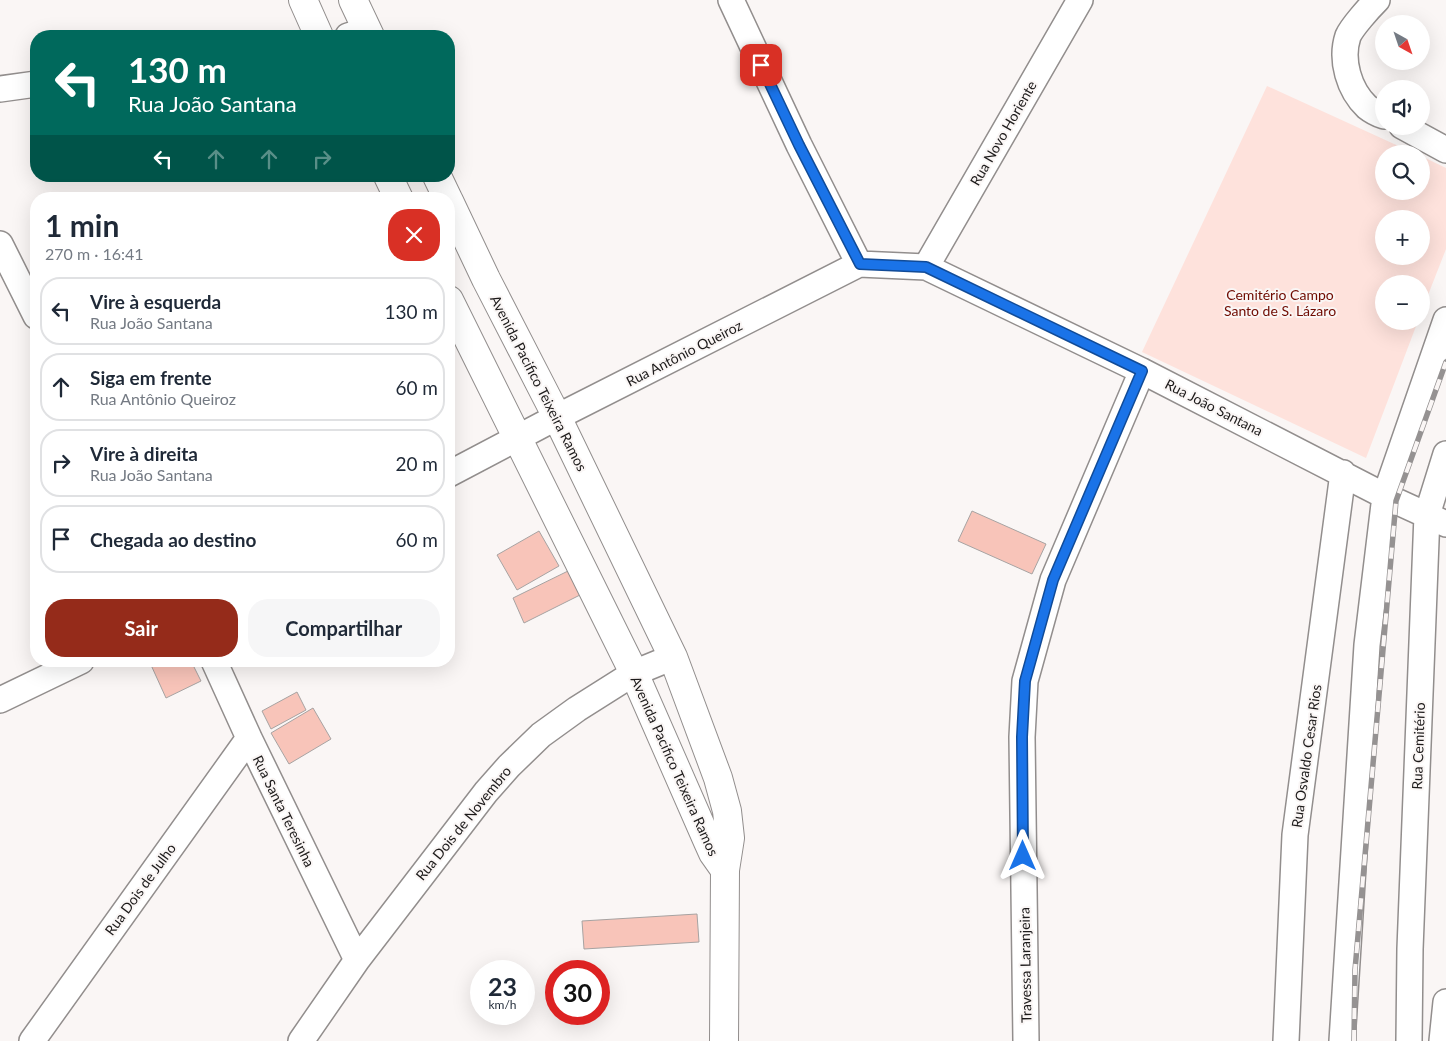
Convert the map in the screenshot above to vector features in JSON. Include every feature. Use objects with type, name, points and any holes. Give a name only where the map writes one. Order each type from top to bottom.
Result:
[{"type":"street","points":[[303,0],[316,30]]},
{"type":"street","points":[[353,0],[361,30]]},
{"type":"street","points":[[731,0],[799,145],[860,264]]},
{"type":"street","name":"Rua Novo Horiente","points":[[926,267],[1080,0]]},
{"type":"street","points":[[1375,112],[1368,108],[1357,96],[1346,68],[1344,54],[1349,35],[1377,0]]},
{"type":"street","points":[[0,89],[30,85]]},
{"type":"street","points":[[1418,135],[1446,150]]},
{"type":"street","name":"Avenida Pacifico Teixeira Ramos","points":[[455,215],[557,417],[673,657],[705,738],[727,811],[730,838],[725,870]]},
{"type":"street","points":[[0,244],[30,304]]},
{"type":"street","name":"Rua Antônio Queiroz","points":[[455,471],[557,417],[860,264],[926,267]]},
{"type":"street","name":"Rua João Santana","points":[[926,267],[1142,371],[1385,496],[1436,520]]},
{"type":"street","name":"Avenida Pacifico Teixeira Ramos","points":[[455,312],[516,439],[634,673],[713,853],[725,870]]},
{"type":"street","points":[[1342,1041],[1368,645],[1385,496],[1446,320]]},
{"type":"street","name":"Travessa Laranjeira","points":[[1026,1041],[1022,747],[1025,681],[1038,628],[1053,580],[1142,371]]},
{"type":"street","name":"Rua Cemitério","points":[[1409,1041],[1410,949],[1436,520],[1446,454]]},
{"type":"street","name":"Rua Osvaldo Cesar Rios","points":[[1286,1041],[1295,835],[1344,474]]},
{"type":"street","name":"Rua Dois de Novembro","points":[[301,1041],[357,960],[480,799],[509,766],[541,735],[577,709],[634,673],[673,657]]},
{"type":"street","points":[[0,700],[69,667]]},
{"type":"street","name":"Rua Santa Teresinha","points":[[217,667],[249,738],[357,960]]},
{"type":"street","name":"Rua Dois de Julho","points":[[32,1041],[249,738]]},
{"type":"street","points":[[724,1041],[725,870]]},
{"type":"street","points":[[1442,1041],[1446,1002]]},
{"type":"green space","name":"Cemitério Campo Santo de S. Lázaro","points":[[1267,86],[1396,145],[1375,145],[1375,200],[1430,200],[1430,160],[1446,168],[1446,249],[1430,290],[1430,275],[1375,275],[1375,330],[1415,330],[1366,458],[1142,352]]},
{"type":"building","points":[[972,511],[1046,544],[1032,574],[958,541]]},
{"type":"building","points":[[539,531],[559,566],[517,590],[497,555]]},
{"type":"building","points":[[568,571],[580,595],[524,623],[513,598]]},
{"type":"building","points":[[152,667],[194,667],[201,681],[166,698]]},
{"type":"building","points":[[297,692],[306,710],[271,729],[262,711]]},
{"type":"building","points":[[313,708],[331,739],[289,764],[271,733]]},
{"type":"building","points":[[697,914],[699,942],[584,949],[582,921]]},
{"type":"railway","points":[[1354,1041],[1355,970],[1396,501],[1446,362]]},
{"type":"route","points":[[761,65],[799,145],[860,264],[926,267],[1142,371],[1053,580],[1038,628],[1025,681],[1022,737],[1023,856]]}]
